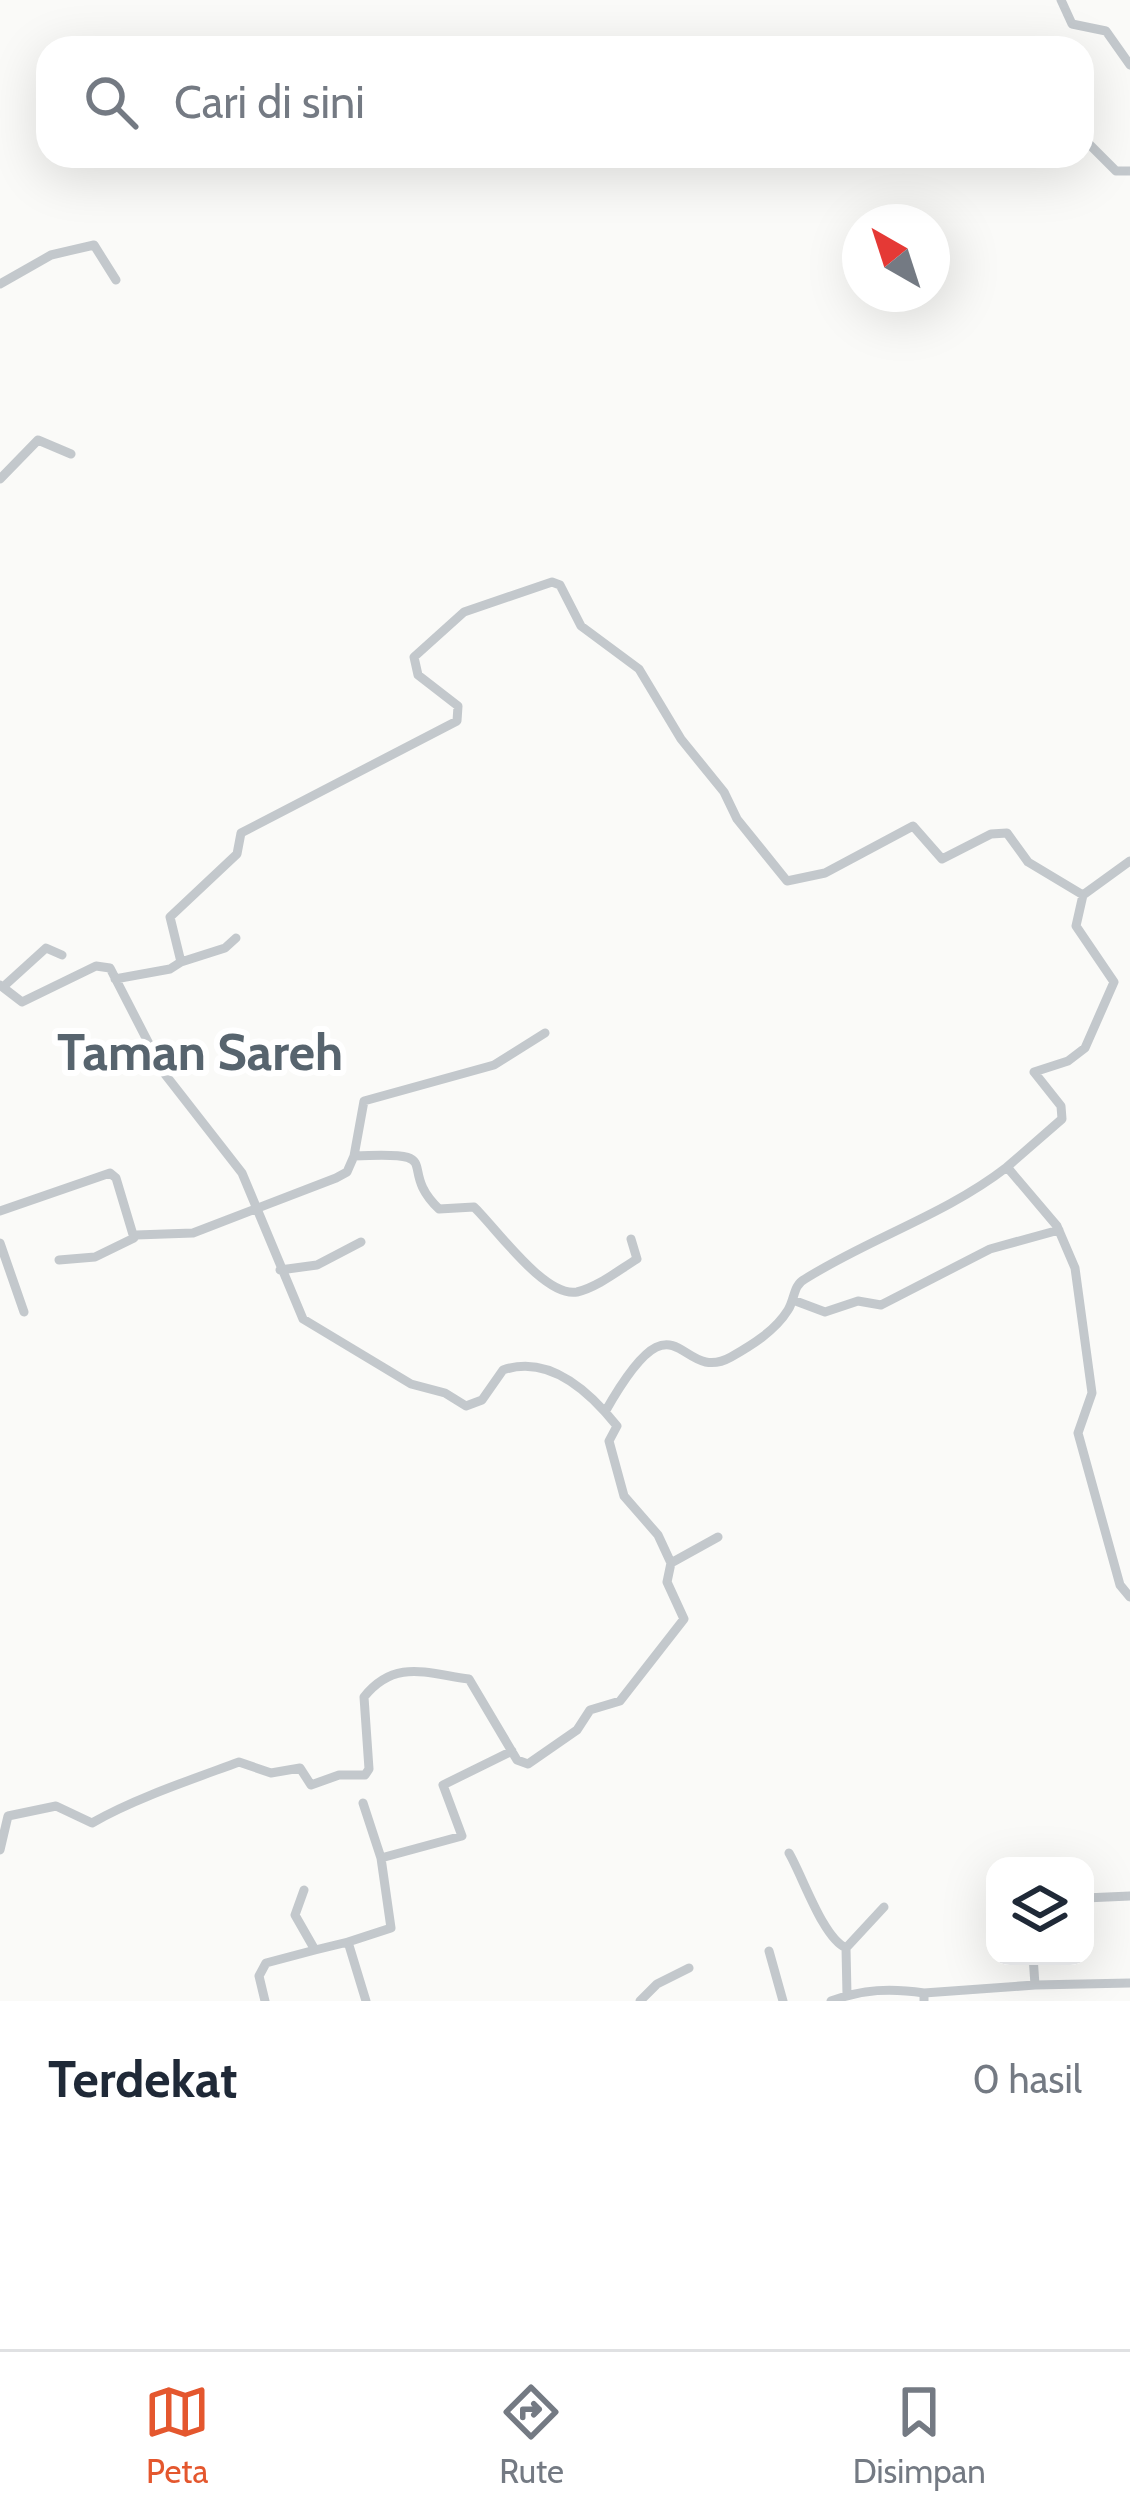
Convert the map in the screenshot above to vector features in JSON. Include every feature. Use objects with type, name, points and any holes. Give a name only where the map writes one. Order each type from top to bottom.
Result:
[{"type":"street","points":[[1061,0],[1072,24],[1106,31],[1130,64]]},
{"type":"street","points":[[1094,149],[1116,171],[1130,172]]},
{"type":"street","points":[[0,284],[51,256],[94,244],[116,280]]},
{"type":"street","points":[[0,478],[38,440],[71,454]]},
{"type":"street","points":[[181,962],[170,917],[237,854],[242,833],[457,721],[458,706],[418,675],[414,657],[464,612],[552,582],[560,585],[581,626],[639,669],[681,739],[718,782],[736,819],[782,878],[793,882],[825,873],[914,826],[942,859],[991,834],[1007,833],[1028,862],[1083,895]]},
{"type":"street","points":[[604,1412],[634,1362],[652,1346],[676,1345],[701,1359],[725,1361],[771,1330],[793,1300],[800,1280],[939,1210],[1007,1166],[1062,1119],[1060,1103],[1033,1073],[1074,1058],[1085,1048],[1114,982],[1076,926],[1083,895],[1130,861]]},
{"type":"street","points":[[116,980],[170,969],[225,948],[236,938]]},
{"type":"street","points":[[0,1850],[8,1816],[56,1806],[92,1823],[127,1803],[146,1802],[239,1762],[271,1773],[300,1768],[310,1785],[339,1775],[365,1775],[369,1769],[364,1697],[390,1674],[409,1668],[469,1679],[523,1765],[541,1760],[579,1728],[590,1710],[623,1698],[634,1677],[662,1651],[669,1632],[683,1622],[667,1582],[671,1563],[658,1534],[621,1491],[609,1441],[616,1426],[604,1412],[550,1369],[538,1366],[503,1370],[472,1407],[420,1388],[310,1326],[227,1148],[164,1073],[110,968],[99,965],[24,1001],[2,988],[46,948],[62,955]]},
{"type":"street","points":[[59,1260],[95,1256],[136,1235],[193,1233],[345,1174],[355,1156],[364,1101],[494,1065],[545,1033]]},
{"type":"street","points":[[355,1156],[410,1155],[439,1209],[474,1207],[537,1274],[571,1293],[638,1259],[631,1239]]},
{"type":"street","points":[[1007,1166],[1059,1229],[1075,1268],[1092,1393],[1078,1433],[1120,1585],[1130,1597]]},
{"type":"street","points":[[0,1211],[110,1173],[122,1188],[136,1235]]},
{"type":"street","points":[[793,1300],[825,1312],[858,1301],[881,1305],[990,1249],[1059,1229]]},
{"type":"street","points":[[280,1270],[317,1265],[362,1242]]},
{"type":"street","points":[[0,1244],[24,1312]]},
{"type":"street","points":[[671,1563],[718,1537]]},
{"type":"street","points":[[381,1858],[462,1835],[443,1785],[512,1751]]},
{"type":"street","points":[[265,2001],[259,1976],[266,1963],[391,1928],[381,1858],[363,1803]]},
{"type":"street","points":[[789,1852],[818,1905],[824,1929],[845,1948],[847,1995]]},
{"type":"street","points":[[304,1890],[295,1915],[315,1950]]},
{"type":"street","points":[[1094,1898],[1130,1896]]},
{"type":"street","points":[[845,1948],[884,1907]]},
{"type":"street","points":[[348,1942],[366,2001]]},
{"type":"street","points":[[769,1951],[783,2001]]},
{"type":"street","points":[[1034,1965],[1035,1985]]},
{"type":"street","points":[[640,2001],[657,1984],[689,1968]]},
{"type":"street","points":[[831,2001],[880,1990],[924,1997],[1035,1985],[1130,1983]]},
{"type":"district","name":"Taman Sareh","points":[[200,1052]]}]
